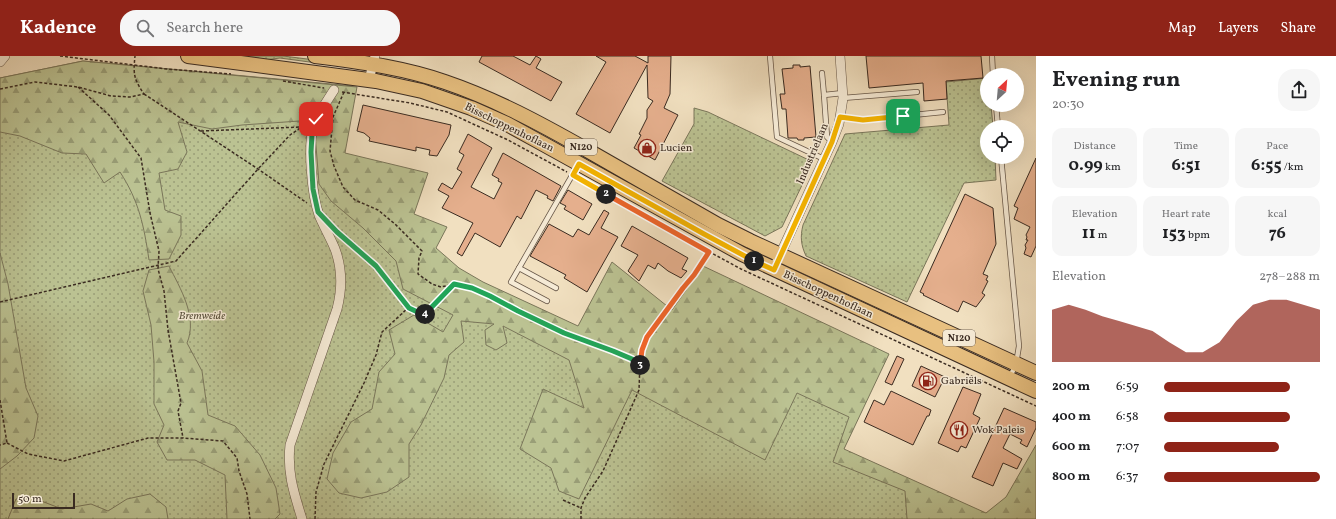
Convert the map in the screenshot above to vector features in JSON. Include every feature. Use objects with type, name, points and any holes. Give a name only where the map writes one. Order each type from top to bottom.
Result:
[{"type":"main road","name":"Bisschoppenhoflaan","points":[[188,56],[364,79],[416,90],[471,108],[507,124],[576,170],[774,270],[1009,379]]},
{"type":"main road","name":"Bisschoppenhoflaan","points":[[314,56],[368,59],[445,82],[505,106],[534,120],[718,225],[1016,364]]},
{"type":"main road","name":"N120","points":[[1016,364],[1036,373]]},
{"type":"main road","name":"N120","points":[[1009,379],[1036,391]]},
{"type":"street","points":[[0,62],[5,56]]},
{"type":"street","name":"Industrielaan","points":[[774,270],[832,142],[840,117],[843,96],[840,56]]},
{"type":"street","points":[[364,79],[368,59]]},
{"type":"street","points":[[302,519],[290,480],[290,445],[335,315],[340,292],[338,258],[318,212],[313,189],[311,152],[312,134],[316,119],[322,107],[336,91]]},
{"type":"lane","points":[[770,56],[777,137],[824,159]]},
{"type":"lane","points":[[992,56],[993,68]]},
{"type":"lane","points":[[822,72],[827,137],[832,142]]},
{"type":"lane","points":[[824,95],[843,96],[917,92]]},
{"type":"lane","points":[[840,117],[863,120],[943,112]]},
{"type":"lane","points":[[1002,164],[1019,346],[1016,364],[1009,379]]},
{"type":"lane","points":[[547,301],[512,282],[576,170]]},
{"type":"lane","points":[[519,268],[556,288]]},
{"type":"path","points":[[60,56],[134,66],[233,74]]},
{"type":"path","points":[[135,56],[135,80],[144,94],[258,169],[318,212]]},
{"type":"path","points":[[276,80],[424,106],[456,116],[576,170],[709,252],[742,269],[1036,406]]},
{"type":"path","points":[[0,89],[35,82],[78,87],[111,96],[130,97],[144,94]]},
{"type":"path","points":[[78,87],[109,115],[142,158],[150,212],[159,251],[158,269],[164,291],[168,330],[181,403],[178,411],[183,438]]},
{"type":"path","points":[[344,92],[333,117],[330,151],[334,166],[343,187],[355,200],[378,210],[395,224],[422,251],[419,258],[418,274],[432,284],[441,287],[454,284],[472,288],[564,333],[632,359],[640,368]]},
{"type":"path","points":[[0,302],[176,261],[290,135],[316,119]]},
{"type":"path","points":[[201,131],[301,127]]},
{"type":"path","points":[[337,232],[376,266],[409,308],[431,319]]},
{"type":"path","points":[[581,519],[585,498],[603,471],[639,390],[642,350],[647,337],[694,275],[709,252]]},
{"type":"path","points":[[424,315],[454,284]]},
{"type":"path","points":[[315,519],[316,492],[324,464],[364,383],[376,355],[382,332],[409,308]]},
{"type":"path","points":[[0,400],[7,443]]},
{"type":"path","points":[[0,445],[7,443],[28,454],[64,461],[148,438],[183,438],[224,442],[237,458],[239,471],[247,494],[250,519]]},
{"type":"path","points":[[563,500],[582,508]]},
{"type":"green space","points":[[227,56],[283,56],[339,63],[339,66],[280,58],[265,60]]},
{"type":"green space","name":"Bremweide","points":[[83,61],[353,86],[336,164],[433,259],[643,368],[886,356],[843,450],[985,519],[0,519],[0,78]]},
{"type":"green space","points":[[83,61],[357,87],[345,153],[428,173],[414,214],[447,227],[436,248],[459,268],[483,282],[578,326],[612,262],[672,310],[703,266],[889,354],[844,449],[986,513],[1006,497],[1036,445],[1036,519],[907,519],[905,491],[833,462],[849,417],[797,393],[765,460],[632,390],[579,499],[559,491],[551,468],[520,449],[543,389],[584,408],[569,360],[503,326],[507,343],[496,350],[486,345],[485,330],[494,324],[461,321],[464,342],[449,355],[444,378],[421,425],[409,444],[409,477],[387,492],[361,498],[339,493],[327,479],[333,453],[351,422],[372,409],[379,372],[395,354],[389,330],[414,315],[443,332],[453,315],[403,289],[396,261],[363,228],[331,201],[319,184],[314,120],[242,125],[212,129],[178,122],[187,152],[178,169],[159,173],[165,210],[181,216],[181,235],[169,259],[149,260],[140,214],[132,193],[120,172],[104,183],[86,154],[62,153],[20,136],[0,132],[0,78]]},
{"type":"green space","points":[[980,79],[980,112],[992,112],[992,120],[980,120],[980,164],[995,164],[996,180],[964,183],[907,302],[806,256],[802,241],[803,225],[845,134],[949,125],[946,82]]},
{"type":"green space","points":[[694,108],[708,112],[813,162],[782,227],[765,236],[662,181],[694,124]]},
{"type":"green space","points":[[0,253],[8,284],[26,388],[38,416],[34,438],[17,456],[0,469]]},
{"type":"green space","points":[[169,266],[182,293],[189,313],[190,333],[187,343],[202,371],[208,415],[235,426],[260,455],[276,488],[280,514],[275,519],[227,519],[225,475],[195,460],[167,460],[157,442],[164,425],[154,404],[154,362],[151,325],[143,291],[149,270]]},
{"type":"green space","points":[[150,494],[166,507],[168,519],[8,519],[16,499],[31,497],[62,509],[91,504],[108,511],[127,499]]},
{"type":"building","points":[[482,56],[513,56],[530,65],[536,56],[541,59],[536,68],[562,82],[551,101],[479,62]]},
{"type":"building","points":[[596,56],[635,56],[648,63],[648,56],[671,56],[670,94],[664,108],[678,115],[655,160],[634,148],[641,135],[639,134],[647,118],[647,110],[653,101],[648,98],[647,65],[610,133],[576,114],[606,62]]},
{"type":"building","points":[[866,56],[981,56],[982,68],[980,68],[980,78],[946,81],[947,99],[924,101],[923,83],[869,88]]},
{"type":"building","points":[[793,65],[800,65],[800,67],[810,66],[816,137],[804,138],[804,140],[788,138],[786,109],[782,109],[780,94],[785,94],[782,69],[793,68]]},
{"type":"building","points":[[363,105],[451,125],[449,135],[437,156],[429,155],[430,150],[416,147],[416,151],[369,141],[370,138],[364,133],[357,131]]},
{"type":"building","points":[[468,134],[492,148],[471,187],[494,199],[502,183],[498,181],[499,179],[492,175],[503,153],[561,186],[553,201],[547,198],[548,196],[536,190],[521,219],[517,216],[500,247],[475,233],[462,256],[457,253],[473,223],[442,208],[449,196],[438,190],[442,183],[452,189],[462,172],[457,169],[464,155],[459,152]]},
{"type":"building","points":[[1036,158],[1036,246],[1031,257],[1024,254],[1026,248],[1025,245],[1028,240],[1026,240],[1026,235],[1030,227],[1014,219],[1018,208],[1014,206]]},
{"type":"building","points":[[568,190],[592,204],[583,220],[564,209],[566,206],[560,203]]},
{"type":"building","points":[[965,194],[993,208],[996,244],[983,274],[988,276],[986,280],[988,281],[982,293],[985,295],[976,307],[963,301],[958,312],[923,295],[924,294],[920,292]]},
{"type":"building","points":[[604,210],[609,213],[601,228],[618,237],[587,292],[564,278],[566,275],[530,256],[549,224],[573,237],[578,229],[589,235]]},
{"type":"building","points":[[632,226],[688,258],[682,269],[687,271],[681,278],[668,271],[658,263],[655,269],[648,265],[639,281],[628,271],[638,255],[621,246]]},
{"type":"building","points":[[897,356],[904,359],[892,385],[885,382]]},
{"type":"building","name":"Gabriëls","points":[[921,366],[945,377],[935,397],[912,386]]},
{"type":"building","name":"Wok Paleis","points":[[963,387],[981,394],[973,414],[980,418],[966,448],[961,446],[958,452],[938,443]]},
{"type":"building","points":[[891,391],[931,410],[913,445],[864,422],[874,400],[884,405]]},
{"type":"building","points":[[1004,408],[1036,422],[1036,428],[1027,447],[1020,443],[1022,440],[1010,434],[1003,448],[1022,459],[1017,469],[1003,463],[993,486],[972,477]]},
{"type":"place","name":"Lucien","points":[[647,148]]},
{"type":"place","name":"Gabriëls","points":[[928,381]]},
{"type":"place","name":"Wok Paleis","points":[[959,430]]},
{"type":"route","points":[[316,119],[312,134],[311,152],[313,189],[318,212],[337,232],[376,266],[409,308],[424,315],[454,284],[472,288],[564,333],[632,359],[640,368],[642,350],[647,337],[694,275],[709,252],[573,175],[579,164],[704,234],[774,270],[832,142],[840,117],[863,120],[903,116]]}]
